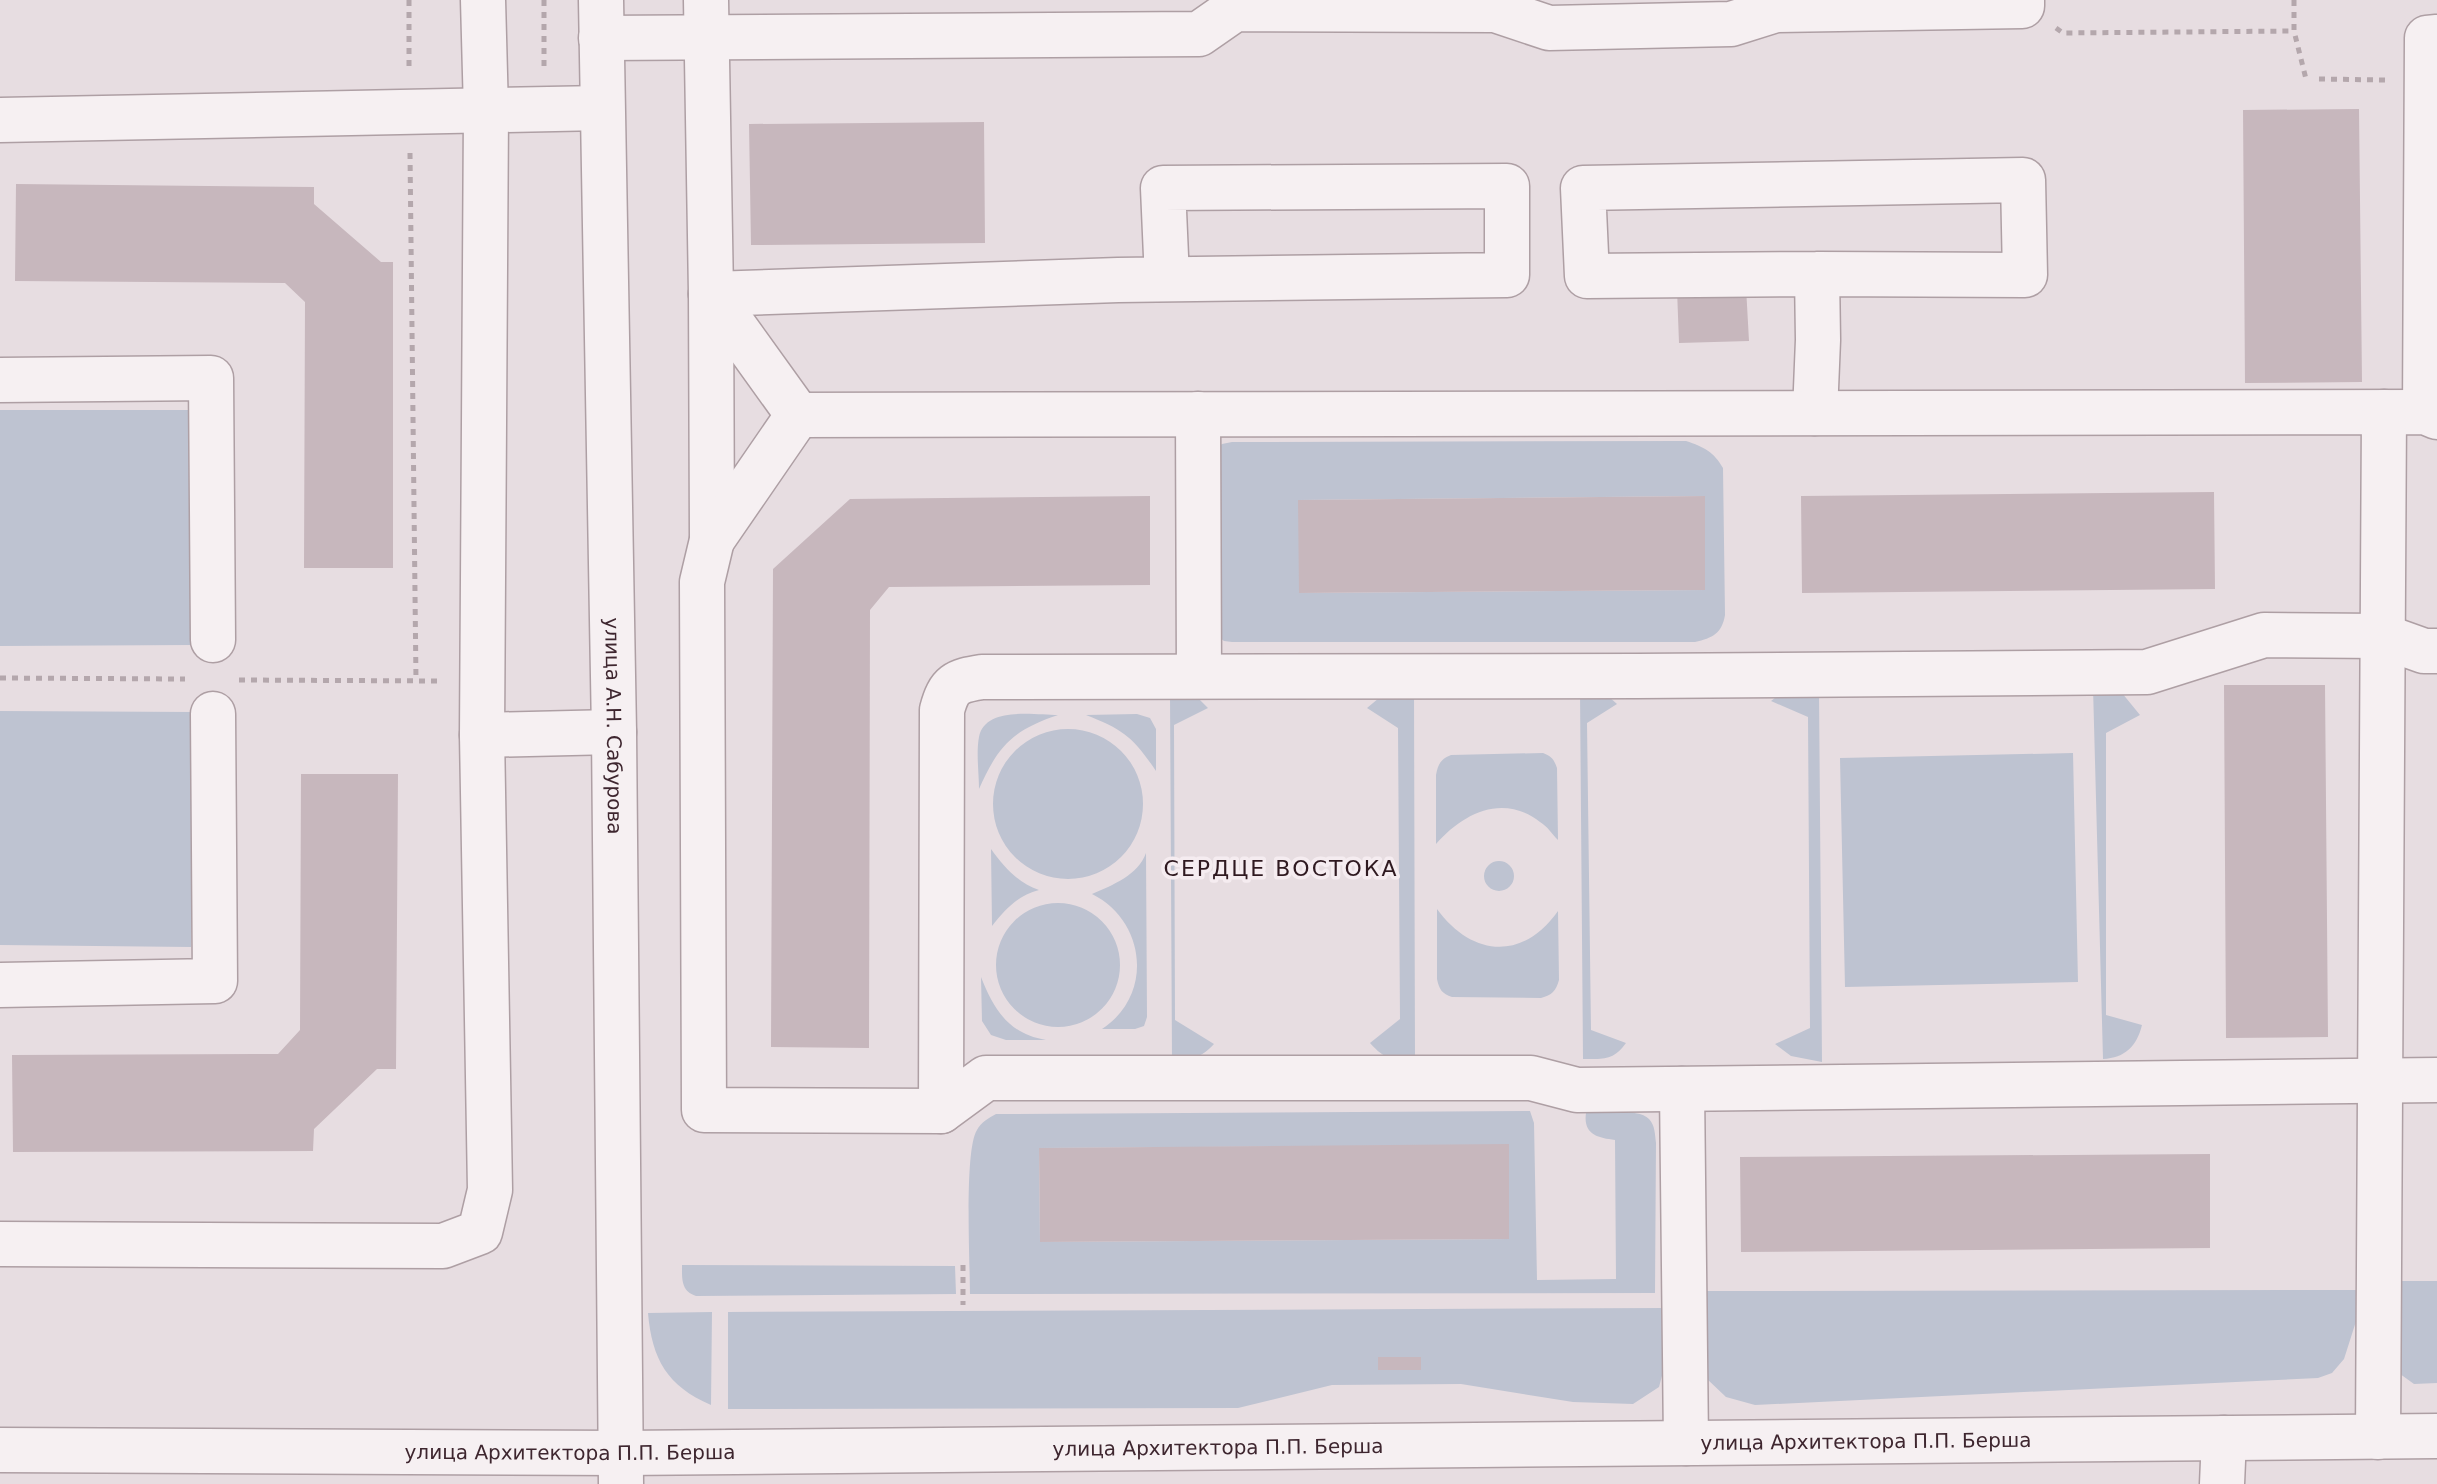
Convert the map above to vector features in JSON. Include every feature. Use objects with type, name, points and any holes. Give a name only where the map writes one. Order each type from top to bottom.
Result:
[{"type":"street","points":[[0,1244],[443,1246],[480,1232],[490,1190],[482,735],[486,111],[483,0]]},
{"type":"street","points":[[601,19],[706,19],[1199,34],[1235,4],[1495,10],[1549,28],[1731,24],[1776,5],[2022,3]]},
{"type":"street","name":"улица А.Н. Сабурова","points":[[601,19],[614,732],[621,1468]]},
{"type":"street","points":[[706,19],[712,540],[702,582],[704,1110],[941,1111],[986,1078],[1531,1078],[1577,1090],[2437,1080]]},
{"type":"street","points":[[2378,1437],[2382,636],[2416,414],[2427,38],[2437,37]]},
{"type":"street","points":[[0,120],[602,108]]},
{"type":"street","points":[[2023,180],[2025,275],[1817,274],[1587,276],[1583,188],[2023,180]]},
{"type":"street","points":[[711,294],[1167,279],[1507,275],[1507,186],[1163,188],[1167,279]]},
{"type":"street","points":[[1815,413],[1817,274]]},
{"type":"street","points":[[711,294],[798,415]]},
{"type":"street","points":[[0,380],[211,378],[213,640]]},
{"type":"street","points":[[1198,414],[1199,676]]},
{"type":"street","points":[[798,415],[2416,414]]},
{"type":"street","points":[[712,540],[798,415]]},
{"type":"street","points":[[941,1111],[942,710],[947,691],[963,680],[982,677],[2147,672],[2264,635],[2382,636],[2424,651],[2437,651]]},
{"type":"street","points":[[0,985],[215,981],[213,714]]},
{"type":"street","points":[[482,735],[614,732]]},
{"type":"street","points":[[1682,1089],[1686,1443]]},
{"type":"street","name":"улица Архитектора П.П. Берша","points":[[0,1450],[621,1468],[1686,1443],[2437,1436]]},
{"type":"street","points":[[2222,1484],[2224,1438]]},
{"type":"path","points":[[409,0],[416,681]]},
{"type":"path","points":[[544,0],[544,71]]},
{"type":"path","points":[[2294,0],[2294,31],[2306,79]]},
{"type":"path","points":[[2022,3],[2063,33],[2294,31]]},
{"type":"path","points":[[2319,79],[2426,81]]},
{"type":"path","points":[[963,1265],[963,1305]]},
{"type":"shaded area","points":[[0,410],[193,410],[193,645],[0,646]]},
{"type":"shaded area","points":[[1692,443],[1712,454],[1723,468],[1724,621],[1716,634],[1695,642],[1224,641],[1216,635],[1215,450],[1222,444]],"holes":[[[1704,496],[1705,590],[1300,593],[1299,500]]]},
{"type":"shaded area","points":[[2093,687],[2122,693],[2140,715],[2106,733],[2106,1015],[2142,1025],[2129,1050],[2103,1059]]},
{"type":"shaded area","points":[[1580,690],[1608,696],[1617,704],[1587,723],[1591,1030],[1626,1043],[1612,1056],[1596,1059],[1583,1059]]},
{"type":"shaded area","points":[[1819,690],[1822,1062],[1791,1056],[1775,1044],[1810,1028],[1808,717],[1771,701],[1780,694]]},
{"type":"shaded area","points":[[1414,691],[1415,1062],[1390,1058],[1370,1043],[1400,1019],[1398,728],[1367,708],[1385,693]]},
{"type":"shaded area","points":[[1170,694],[1199,699],[1208,708],[1174,725],[1175,1020],[1214,1044],[1195,1057],[1172,1060]]},
{"type":"shaded area","points":[[0,711],[194,712],[191,947],[0,945]]},
{"type":"shaded area","points":[[1012,714],[1058,715],[1029,727],[1009,742],[993,761],[979,789],[978,743],[983,727],[990,720]]},
{"type":"shaded area","points":[[1137,714],[1150,718],[1156,729],[1156,771],[1127,736],[1086,715]]},
{"type":"shaded area","points":[[1068,729],[1097,735],[1121,751],[1137,775],[1143,804],[1137,833],[1121,857],[1097,873],[1068,879],[1039,873],[1015,857],[999,833],[993,804],[999,775],[1015,751],[1039,735]]},
{"type":"shaded area","points":[[1543,753],[1552,758],[1557,768],[1558,840],[1526,813],[1498,808],[1484,810],[1458,823],[1436,844],[1436,775],[1442,760],[1451,755]]},
{"type":"shaded area","points":[[2073,753],[2078,982],[1845,987],[1840,758]]},
{"type":"shaded area","points":[[991,849],[1012,874],[1039,890],[1018,899],[992,926]]},
{"type":"shaded area","points":[[1146,853],[1147,1017],[1144,1026],[1135,1029],[1102,1029],[1119,1015],[1130,997],[1136,978],[1137,959],[1133,940],[1124,922],[1110,906],[1092,894],[1131,873]]},
{"type":"shaded area","points":[[1499,861],[1505,862],[1513,870],[1513,882],[1505,890],[1499,891],[1493,890],[1485,882],[1484,876],[1485,870],[1493,862]]},
{"type":"shaded area","points":[[1058,903],[1082,908],[1102,921],[1115,941],[1120,965],[1115,989],[1102,1009],[1082,1022],[1058,1027],[1034,1022],[1014,1009],[1001,989],[996,965],[1001,941],[1014,921],[1034,908]]},
{"type":"shaded area","points":[[1437,909],[1466,937],[1498,947],[1529,939],[1558,911],[1559,980],[1555,990],[1541,998],[1452,997],[1446,994],[1437,979]]},
{"type":"shaded area","points":[[981,977],[1004,1019],[1022,1032],[1046,1040],[1006,1040],[991,1035],[982,1021]]},
{"type":"shaded area","points":[[1530,1111],[1534,1123],[1537,1280],[1616,1279],[1615,1140],[1593,1134],[1587,1126],[1586,1113],[1637,1113],[1651,1121],[1656,1143],[1655,1293],[970,1294],[970,1160],[977,1130],[985,1120],[996,1114]],"holes":[[[1509,1145],[1509,1239],[1040,1242],[1039,1148]]]},
{"type":"shaded area","points":[[682,1265],[955,1266],[956,1294],[696,1296],[685,1288]]},
{"type":"shaded area","points":[[2398,1281],[2437,1281],[2437,1383],[2414,1384],[2396,1371]]},
{"type":"shaded area","points":[[2366,1290],[2344,1359],[2332,1373],[2318,1378],[1755,1405],[1726,1397],[1706,1378],[1703,1291]]},
{"type":"shaded area","points":[[1667,1308],[1667,1357],[1659,1387],[1633,1404],[1573,1402],[1461,1384],[1332,1385],[1238,1408],[728,1409],[728,1312]]},
{"type":"shaded area","points":[[712,1312],[711,1405],[683,1389],[664,1369],[653,1344],[648,1313]]},
{"type":"building","points":[[2359,109],[2362,382],[2245,383],[2243,110]]},
{"type":"building","points":[[984,122],[985,243],[751,245],[749,124]]},
{"type":"building","points":[[16,184],[314,187],[314,204],[381,262],[393,262],[393,568],[304,568],[305,302],[285,283],[15,281]]},
{"type":"building","points":[[1746,287],[1749,341],[1679,343],[1677,289]]},
{"type":"building","points":[[2214,492],[2215,589],[1802,593],[1801,496]]},
{"type":"building","points":[[1150,496],[1150,585],[889,587],[870,610],[869,1048],[771,1047],[773,569],[850,499]]},
{"type":"building","points":[[1705,496],[1705,590],[1299,593],[1298,500]]},
{"type":"building","points":[[2224,685],[2325,685],[2328,1037],[2226,1038]]},
{"type":"building","points":[[301,774],[398,774],[396,1069],[377,1069],[314,1129],[313,1151],[13,1152],[12,1055],[278,1054],[300,1030]]},
{"type":"building","points":[[1509,1144],[1509,1239],[1040,1242],[1039,1148]]},
{"type":"building","points":[[2210,1154],[2210,1248],[1741,1252],[1740,1157]]},
{"type":"building","points":[[1378,1357],[1421,1357],[1421,1370],[1378,1370]]},
{"type":"district","name":"СЕРДЦЕ ВОСТОКА","points":[[1281,868]]}]
